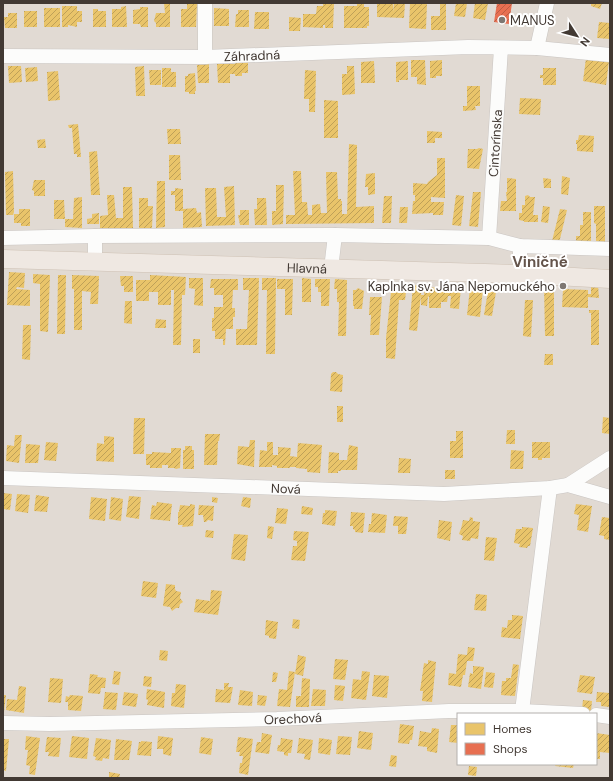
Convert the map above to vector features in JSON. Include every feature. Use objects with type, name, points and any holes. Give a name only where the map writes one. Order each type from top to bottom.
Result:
[{"type":"main road","name":"Hlavná","points":[[3,259],[520,274],[610,279]]},
{"type":"street","points":[[205,3],[205,57]]},
{"type":"street","points":[[537,48],[547,3]]},
{"type":"street","name":"Záhradná","points":[[3,56],[205,57],[468,47],[537,48],[610,55]]},
{"type":"street","name":"Cintorínska","points":[[489,238],[501,48]]},
{"type":"street","points":[[331,269],[335,235]]},
{"type":"street","points":[[3,238],[335,235],[489,238],[520,246],[610,249]]},
{"type":"street","points":[[95,236],[95,262]]},
{"type":"street","points":[[520,246],[520,274]]},
{"type":"street","name":"Nová","points":[[3,478],[444,494],[550,488],[568,485],[610,458]]},
{"type":"street","name":"Nová","points":[[568,485],[610,497]]},
{"type":"street","points":[[522,711],[550,488]]},
{"type":"street","name":"Orechová","points":[[3,723],[50,724],[277,719],[449,712],[522,711],[562,713]]},
{"type":"street","points":[[597,715],[610,717]]},
{"type":"shaded area","points":[[3,3],[610,3],[610,778],[3,778]]},
{"type":"building: Homes","points":[[164,3],[170,3],[170,27],[156,27],[156,23],[154,21],[156,13],[165,13]]},
{"type":"building: Homes","points":[[187,3],[197,3],[196,27],[181,27],[181,9],[187,9]]},
{"type":"building: Homes","points":[[357,3],[364,3],[364,7],[369,7],[369,26],[367,26],[367,28],[344,28],[344,6],[357,6]]},
{"type":"building: Homes","points":[[377,3],[393,3],[393,12],[394,3],[405,3],[404,18],[377,17]]},
{"type":"building: Homes","points":[[410,3],[427,3],[426,29],[409,28]]},
{"type":"building: Homes","points":[[440,3],[446,3],[446,30],[431,30],[431,16],[440,16]]},
{"type":"building: Homes","points":[[456,3],[467,3],[465,17],[454,16]]},
{"type":"building: Homes","points":[[475,3],[488,3],[485,20],[473,18]]},
{"type":"building: Homes","points":[[591,3],[602,3],[600,9],[591,6]]},
{"type":"building: Homes","points":[[323,4],[334,4],[333,28],[325,28],[325,25],[323,25],[323,28],[303,27],[303,14],[316,14],[317,6],[323,6]]},
{"type":"building: Homes","points":[[62,6],[77,6],[77,11],[82,11],[82,22],[77,22],[77,27],[68,25],[68,27],[62,27]]},
{"type":"building: Homes","points":[[126,6],[127,27],[112,27],[112,9],[121,9],[121,7]]},
{"type":"building: Homes","points":[[140,7],[148,7],[148,27],[141,27],[140,24],[133,24],[133,10],[140,9]]},
{"type":"building: Homes","points":[[44,8],[60,8],[60,27],[44,27]]},
{"type":"building: Homes","points":[[214,8],[229,9],[229,26],[214,26]]},
{"type":"building: Homes","points":[[93,9],[98,9],[98,11],[106,11],[106,27],[93,27]]},
{"type":"building: Homes","points":[[238,10],[249,10],[249,27],[235,27],[236,14],[238,14]]},
{"type":"building: Homes","points":[[24,11],[37,11],[37,27],[24,27]]},
{"type":"building: Homes","points":[[255,12],[269,12],[269,29],[254,29]]},
{"type":"building: Homes","points":[[8,13],[17,13],[17,28],[5,28],[4,17],[8,17]]},
{"type":"building: Homes","points":[[289,17],[301,18],[300,31],[289,31]]},
{"type":"building: Homes","points":[[599,22],[610,23],[610,39],[597,38]]},
{"type":"building: Homes","points":[[586,58],[609,61],[606,85],[583,81]]},
{"type":"building: Homes","points":[[411,60],[425,60],[426,85],[417,84],[417,77],[411,77]]},
{"type":"building: Homes","points":[[442,60],[442,76],[430,78],[430,61]]},
{"type":"building: Homes","points":[[374,61],[375,83],[361,83],[361,62]]},
{"type":"building: Homes","points":[[408,61],[408,80],[399,80],[399,82],[396,82],[396,62]]},
{"type":"building: Homes","points":[[235,62],[248,62],[248,73],[242,73],[242,76],[230,74],[230,83],[218,83],[217,64],[235,64]]},
{"type":"building: Homes","points":[[209,64],[209,83],[198,83],[197,65]]},
{"type":"building: Homes","points":[[8,66],[21,66],[22,82],[9,83]]},
{"type":"building: Homes","points":[[144,66],[145,96],[136,96],[135,67]]},
{"type":"building: Homes","points":[[347,66],[354,66],[355,94],[342,95],[342,74],[347,74]]},
{"type":"building: Homes","points":[[37,67],[38,81],[26,82],[25,68]]},
{"type":"building: Homes","points":[[162,68],[171,68],[171,72],[176,72],[176,87],[162,87]]},
{"type":"building: Homes","points":[[543,68],[556,68],[556,85],[543,85],[543,78],[540,78],[540,75],[543,75]]},
{"type":"building: Homes","points":[[149,70],[161,70],[161,85],[150,85]]},
{"type":"building: Homes","points":[[305,70],[316,71],[315,112],[309,112],[309,99],[304,99]]},
{"type":"building: Homes","points":[[58,71],[60,100],[48,101],[47,72]]},
{"type":"building: Homes","points":[[195,73],[196,91],[195,94],[189,94],[189,92],[185,92],[185,76]]},
{"type":"building: Homes","points":[[467,86],[480,86],[480,106],[475,106],[476,110],[463,111],[463,106],[467,106]]},
{"type":"building: Homes","points":[[520,98],[541,99],[540,115],[519,114]]},
{"type":"building: Homes","points":[[324,100],[338,101],[338,138],[324,138]]},
{"type":"building: Homes","points":[[78,124],[81,157],[77,157],[77,154],[74,154],[72,128],[69,128],[68,125]]},
{"type":"building: Homes","points":[[167,129],[180,129],[181,144],[168,144]]},
{"type":"building: Homes","points":[[427,131],[442,132],[442,138],[435,138],[435,143],[427,143]]},
{"type":"building: Homes","points":[[579,135],[594,136],[593,152],[577,151],[576,140],[578,140]]},
{"type":"building: Homes","points":[[45,139],[46,148],[38,148],[37,140]]},
{"type":"building: Homes","points":[[349,144],[357,145],[356,207],[374,206],[374,223],[286,224],[286,215],[295,215],[293,171],[301,171],[302,202],[307,202],[308,215],[312,215],[312,205],[320,204],[321,213],[327,213],[326,172],[337,172],[338,199],[341,199],[342,201],[342,214],[347,214]]},
{"type":"building: Homes","points":[[468,149],[483,149],[479,169],[467,168]]},
{"type":"building: Homes","points":[[97,151],[100,195],[91,195],[89,152]]},
{"type":"building: Homes","points":[[169,155],[180,155],[181,180],[169,180]]},
{"type":"building: Homes","points":[[437,158],[445,158],[445,198],[431,197],[431,202],[444,202],[443,215],[433,215],[433,213],[412,214],[413,201],[415,201],[415,195],[413,195],[413,183],[427,184],[437,175]]},
{"type":"building: Homes","points":[[13,171],[14,212],[13,215],[6,215],[5,172]]},
{"type":"building: Homes","points":[[375,173],[375,194],[368,195],[368,187],[365,187],[366,174]]},
{"type":"building: Homes","points":[[562,176],[570,178],[568,195],[561,194]]},
{"type":"building: Homes","points":[[507,178],[516,179],[516,211],[500,211],[501,201],[507,201]]},
{"type":"building: Homes","points":[[543,178],[551,179],[551,188],[544,188]]},
{"type":"building: Homes","points":[[34,180],[45,180],[45,196],[34,196],[34,191],[32,190]]},
{"type":"building: Homes","points":[[157,181],[165,181],[165,227],[156,228]]},
{"type":"building: Homes","points":[[276,185],[284,185],[283,224],[272,225],[272,211],[276,211]]},
{"type":"building: Homes","points":[[234,186],[235,225],[206,226],[205,188],[216,188],[217,217],[226,217],[224,187]]},
{"type":"building: Homes","points":[[123,187],[132,187],[133,228],[100,228],[100,216],[108,215],[107,195],[114,195],[116,218],[123,218]]},
{"type":"building: Homes","points":[[175,188],[183,189],[183,209],[196,208],[197,213],[201,212],[202,227],[183,228],[183,211],[175,211],[175,195],[171,195],[171,191],[175,191]]},
{"type":"building: Homes","points":[[473,192],[481,192],[478,227],[469,226]]},
{"type":"building: Homes","points":[[456,195],[464,196],[461,226],[452,225]]},
{"type":"building: Homes","points":[[528,195],[530,197],[535,197],[533,215],[538,215],[538,222],[524,222],[519,220],[519,213],[522,213],[522,205],[525,205],[525,196]]},
{"type":"building: Homes","points":[[384,196],[392,196],[391,223],[382,223]]},
{"type":"building: Homes","points":[[82,197],[82,228],[65,227],[65,219],[73,219],[74,198]]},
{"type":"building: Homes","points":[[139,198],[148,198],[148,206],[153,206],[152,228],[139,228]]},
{"type":"building: Homes","points":[[257,198],[266,198],[267,225],[255,225],[254,209],[257,209]]},
{"type":"building: Homes","points":[[54,200],[64,200],[65,219],[54,219]]},
{"type":"building: Homes","points":[[543,206],[550,207],[548,223],[541,222]]},
{"type":"building: Homes","points":[[594,206],[605,206],[605,245],[596,245]]},
{"type":"building: Homes","points":[[400,207],[408,207],[407,223],[399,223]]},
{"type":"building: Homes","points":[[19,209],[30,209],[30,226],[21,226],[21,223],[14,223],[14,214],[19,214]]},
{"type":"building: Homes","points":[[560,209],[567,210],[559,243],[552,241]]},
{"type":"building: Homes","points":[[240,210],[249,210],[249,225],[240,225],[238,215],[240,215]]},
{"type":"building: Homes","points":[[583,212],[591,212],[591,245],[576,245],[576,236],[580,236],[580,225],[583,225]]},
{"type":"building: Homes","points":[[99,213],[99,224],[87,224],[87,219],[92,218],[92,214]]},
{"type":"building: Homes","points":[[9,272],[25,273],[24,288],[17,287],[16,289],[30,290],[30,306],[7,305]]},
{"type":"building: Homes","points":[[33,274],[50,275],[48,332],[40,331],[40,284],[33,283]]},
{"type":"building: Homes","points":[[58,275],[66,275],[65,334],[57,334]]},
{"type":"building: Homes","points":[[72,275],[99,276],[98,304],[90,304],[91,292],[82,291],[82,330],[74,330],[74,289],[72,289]]},
{"type":"building: Homes","points":[[150,275],[186,277],[185,295],[182,295],[181,345],[173,345],[174,290],[171,290],[171,305],[158,305],[158,292],[149,292],[149,301],[136,301],[136,280],[150,280]]},
{"type":"building: Homes","points":[[120,276],[133,276],[133,292],[124,292],[124,286],[121,286]]},
{"type":"building: Homes","points":[[189,278],[203,278],[203,306],[194,305],[195,289],[189,288]]},
{"type":"building: Homes","points":[[243,278],[259,278],[257,345],[236,345],[236,329],[247,329],[249,290],[243,290]]},
{"type":"building: Homes","points":[[262,278],[276,278],[275,354],[266,354],[267,290],[262,290]]},
{"type":"building: Homes","points":[[302,278],[311,279],[311,302],[302,302]]},
{"type":"building: Homes","points":[[211,279],[238,279],[238,290],[233,290],[232,308],[235,308],[235,317],[233,317],[233,329],[226,329],[225,345],[223,345],[223,339],[215,339],[215,331],[212,331],[214,307],[223,307],[223,295],[214,295],[214,288],[210,288]]},
{"type":"building: Homes","points":[[277,279],[293,279],[292,315],[285,315],[285,289],[277,289]]},
{"type":"building: Homes","points":[[315,279],[330,279],[329,306],[321,306],[321,292],[318,292],[318,287],[315,287]]},
{"type":"building: Homes","points":[[335,279],[347,280],[346,336],[338,336],[339,302],[337,302],[337,289],[334,289]]},
{"type":"building: Homes","points":[[392,283],[407,284],[405,300],[399,300],[395,359],[386,358],[386,338]]},
{"type":"building: Homes","points":[[413,285],[422,286],[417,331],[409,330]]},
{"type":"building: Homes","points":[[591,285],[598,285],[599,298],[588,297],[588,308],[562,307],[563,289],[588,290],[588,294],[591,294]]},
{"type":"building: Homes","points":[[442,286],[461,287],[459,309],[450,308],[451,296],[448,296],[447,302],[441,302],[441,308],[429,308],[428,296],[427,306],[421,305],[421,295],[424,295],[425,287],[442,288]]},
{"type":"building: Homes","points":[[544,286],[554,286],[554,336],[545,336]]},
{"type":"building: Homes","points":[[358,288],[364,291],[362,309],[354,309],[353,290]]},
{"type":"building: Homes","points":[[470,288],[483,289],[480,317],[467,315]]},
{"type":"building: Homes","points":[[488,291],[496,292],[492,316],[484,315]]},
{"type":"building: Homes","points":[[370,297],[382,297],[379,335],[370,335]]},
{"type":"building: Homes","points":[[525,300],[533,300],[531,337],[523,336]]},
{"type":"building: Homes","points":[[125,301],[132,301],[132,324],[124,323]]},
{"type":"building: Homes","points":[[589,310],[599,310],[599,345],[591,345],[591,313],[589,313]]},
{"type":"building: Homes","points":[[156,319],[166,320],[166,328],[155,328]]},
{"type":"building: Homes","points":[[23,325],[31,325],[30,360],[22,359]]},
{"type":"building: Homes","points":[[193,339],[200,339],[200,353],[193,353]]},
{"type":"building: Homes","points":[[545,354],[553,354],[553,365],[544,365]]},
{"type":"building: Homes","points":[[333,372],[343,375],[342,392],[330,391],[331,374]]},
{"type":"building: Homes","points":[[337,406],[343,406],[343,422],[337,422]]},
{"type":"building: Homes","points":[[603,417],[610,418],[610,434],[602,433]]},
{"type":"building: Homes","points":[[134,418],[145,418],[144,454],[133,454]]},
{"type":"building: Homes","points":[[507,430],[515,430],[515,444],[506,444]]},
{"type":"building: Homes","points":[[456,431],[463,431],[463,458],[450,458],[450,441],[456,441]]},
{"type":"building: Homes","points":[[205,434],[220,434],[218,441],[217,465],[204,465]]},
{"type":"building: Homes","points":[[15,435],[22,435],[19,463],[6,461],[7,445],[14,446]]},
{"type":"building: Homes","points":[[104,436],[114,437],[114,462],[96,461],[97,443],[104,444]]},
{"type":"building: Homes","points":[[250,440],[255,440],[254,467],[237,464],[238,446],[249,447]]},
{"type":"building: Homes","points":[[46,442],[58,443],[56,461],[44,460]]},
{"type":"building: Homes","points":[[267,442],[273,442],[273,455],[278,455],[278,447],[291,448],[290,456],[297,457],[298,443],[322,445],[320,473],[307,472],[307,469],[296,467],[277,468],[277,466],[272,465],[272,467],[259,467],[260,450],[267,451]]},
{"type":"building: Homes","points":[[532,442],[550,442],[550,458],[542,458],[542,460],[538,460],[538,458],[532,458]]},
{"type":"building: Homes","points":[[26,444],[40,445],[38,463],[25,463]]},
{"type":"building: Homes","points":[[349,445],[358,447],[357,470],[341,470],[338,471],[338,473],[328,473],[329,452],[339,453],[339,460],[347,460]]},
{"type":"building: Homes","points":[[185,446],[192,446],[192,450],[194,450],[194,469],[183,469],[183,450],[185,450]]},
{"type":"building: Homes","points":[[171,448],[181,448],[180,468],[168,468],[168,465],[162,465],[162,468],[150,468],[150,465],[146,465],[146,454],[152,454],[152,452],[171,453]]},
{"type":"building: Homes","points":[[511,450],[524,451],[523,469],[510,469]]},
{"type":"building: Homes","points":[[399,458],[411,459],[410,473],[398,473]]},
{"type":"building: Homes","points":[[445,470],[455,470],[455,479],[445,479]]},
{"type":"building: Homes","points":[[3,493],[12,494],[10,510],[3,509]]},
{"type":"building: Homes","points":[[17,494],[30,495],[28,513],[15,511]]},
{"type":"building: Homes","points":[[36,495],[49,497],[47,512],[34,511]]},
{"type":"building: Homes","points":[[129,496],[141,497],[139,519],[126,517]]},
{"type":"building: Homes","points":[[91,497],[107,499],[105,521],[89,519]]},
{"type":"building: Homes","points":[[111,497],[123,499],[121,521],[109,519]]},
{"type":"building: Homes","points":[[212,497],[218,498],[217,503],[212,502]]},
{"type":"building: Homes","points":[[243,497],[251,498],[250,508],[241,506]]},
{"type":"building: Homes","points":[[157,502],[172,504],[170,521],[150,519],[152,505],[156,506]]},
{"type":"building: Homes","points":[[190,504],[195,505],[193,526],[182,527],[183,525],[178,525],[178,512],[180,505],[190,506]]},
{"type":"building: Homes","points":[[576,504],[592,506],[588,532],[577,530],[579,515],[574,514]]},
{"type":"building: Homes","points":[[199,505],[214,506],[213,521],[208,520],[204,522],[203,515],[198,515]]},
{"type":"building: Homes","points":[[302,506],[313,508],[312,515],[301,514]]},
{"type":"building: Homes","points":[[277,508],[288,509],[286,524],[275,523]]},
{"type":"building: Homes","points":[[325,510],[337,511],[335,526],[322,524],[323,513],[325,513]]},
{"type":"building: Homes","points":[[351,512],[365,513],[363,533],[355,532],[353,526],[350,526]]},
{"type":"building: Homes","points":[[372,513],[387,515],[385,533],[368,532],[369,524],[371,524]]},
{"type":"building: Homes","points":[[394,516],[408,517],[406,534],[398,534],[398,526],[393,526]]},
{"type":"building: Homes","points":[[470,517],[473,518],[473,521],[480,522],[478,539],[471,538],[470,541],[462,540],[463,536],[459,534],[463,520],[469,521]]},
{"type":"building: Homes","points":[[602,517],[610,518],[610,540],[604,539],[604,536],[599,535]]},
{"type":"building: Homes","points":[[439,520],[452,522],[450,541],[437,538]]},
{"type":"building: Homes","points":[[268,526],[274,527],[272,539],[267,538]]},
{"type":"building: Homes","points":[[522,527],[533,528],[530,546],[527,548],[519,547],[520,544],[514,543],[516,529],[522,529]]},
{"type":"building: Homes","points":[[206,530],[214,531],[213,538],[205,537]]},
{"type":"building: Homes","points":[[294,531],[309,532],[305,561],[291,560],[293,546],[297,546],[297,541],[293,540]]},
{"type":"building: Homes","points":[[234,534],[248,535],[245,561],[231,559]]},
{"type":"building: Homes","points":[[486,537],[497,538],[494,561],[484,560]]},
{"type":"building: Homes","points":[[143,581],[158,583],[156,598],[141,596]]},
{"type":"building: Homes","points":[[166,584],[175,585],[176,591],[181,592],[180,598],[183,602],[180,604],[179,608],[172,611],[170,607],[163,606]]},
{"type":"building: Homes","points":[[211,590],[222,591],[218,615],[194,612],[196,599],[210,601]]},
{"type":"building: Homes","points":[[476,594],[487,595],[486,611],[474,610]]},
{"type":"building: Homes","points":[[512,615],[523,616],[520,639],[501,637],[502,627],[507,628],[508,620],[512,620]]},
{"type":"building: Homes","points":[[293,619],[300,620],[299,629],[292,628]]},
{"type":"building: Homes","points":[[266,620],[278,622],[276,639],[269,638],[269,636],[265,635]]},
{"type":"building: Homes","points":[[468,647],[475,648],[473,661],[467,661],[461,687],[448,685],[449,673],[456,674],[458,654],[467,655]]},
{"type":"building: Homes","points":[[160,650],[168,651],[167,661],[159,660]]},
{"type":"building: Homes","points":[[298,655],[306,657],[303,676],[295,674]]},
{"type":"building: Homes","points":[[335,659],[348,660],[345,680],[333,679]]},
{"type":"building: Homes","points":[[428,660],[436,662],[432,702],[422,701],[423,691],[420,691],[424,663],[428,664]]},
{"type":"building: Homes","points":[[513,664],[519,665],[515,696],[501,695],[502,681],[506,681],[506,678],[511,678]]},
{"type":"building: Homes","points":[[473,666],[484,667],[481,689],[468,687],[470,673],[473,674]]},
{"type":"building: Homes","points":[[114,671],[121,672],[119,685],[112,684]]},
{"type":"building: Homes","points":[[289,671],[295,672],[290,707],[277,706],[279,689],[287,690]]},
{"type":"building: Homes","points":[[362,671],[370,672],[366,700],[351,698],[353,679],[361,680]]},
{"type":"building: Homes","points":[[273,672],[278,673],[276,682],[272,682]]},
{"type":"building: Homes","points":[[486,672],[495,673],[493,688],[484,687]]},
{"type":"building: Homes","points":[[90,674],[98,675],[97,677],[106,678],[105,688],[101,688],[100,694],[88,693]]},
{"type":"building: Homes","points":[[374,675],[389,676],[387,698],[372,696]]},
{"type":"building: Homes","points":[[580,675],[595,677],[592,694],[577,692]]},
{"type":"building: Homes","points":[[144,676],[152,677],[151,687],[143,686]]},
{"type":"building: Homes","points":[[50,678],[63,679],[61,703],[48,702]]},
{"type":"building: Homes","points":[[302,678],[310,679],[309,707],[296,707],[296,696],[301,696]]},
{"type":"building: Homes","points":[[224,683],[229,683],[228,687],[233,687],[230,703],[215,702],[216,689],[224,690]]},
{"type":"building: Homes","points":[[176,684],[186,685],[184,708],[171,706],[172,693],[175,693]]},
{"type":"building: Homes","points":[[335,685],[345,686],[343,701],[334,700]]},
{"type":"building: Homes","points":[[19,686],[26,687],[24,713],[6,710],[7,699],[17,700]]},
{"type":"building: Homes","points":[[147,689],[165,692],[164,708],[147,705]]},
{"type":"building: Homes","points":[[313,689],[326,690],[325,706],[311,706]]},
{"type":"building: Homes","points":[[240,690],[253,692],[252,706],[238,705]]},
{"type":"building: Homes","points":[[105,692],[118,693],[116,710],[103,709]]},
{"type":"building: Homes","points":[[124,692],[138,694],[136,707],[122,705]]},
{"type":"building: Homes","points":[[597,692],[610,693],[609,707],[601,706],[601,702],[596,702]]},
{"type":"building: Homes","points":[[3,695],[6,695],[4,712],[3,712]]},
{"type":"building: Homes","points":[[70,695],[83,696],[81,711],[68,710],[68,702],[65,702],[66,696],[69,697]]},
{"type":"building: Homes","points":[[258,695],[267,696],[265,706],[257,705]]},
{"type":"building: Homes","points":[[583,700],[592,701],[591,711],[582,709]]},
{"type":"building: Homes","points":[[400,724],[414,726],[412,740],[410,740],[409,744],[398,743]]},
{"type":"building: Homes","points":[[451,725],[457,725],[457,743],[449,742]]},
{"type":"building: Homes","points":[[432,728],[439,729],[437,753],[427,751],[427,747],[418,746],[420,731],[431,733]]},
{"type":"building: Homes","points":[[359,731],[373,733],[371,750],[357,748]]},
{"type":"building: Homes","points":[[262,733],[272,735],[269,754],[255,752],[257,742],[261,742]]},
{"type":"building: Homes","points":[[597,733],[610,735],[610,753],[600,752],[600,759],[597,759]]},
{"type":"building: Homes","points":[[26,736],[40,738],[35,775],[29,774],[30,766],[26,765],[28,750],[25,750]]},
{"type":"building: Homes","points":[[72,736],[89,738],[87,759],[69,757]]},
{"type":"building: Homes","points":[[158,736],[173,738],[171,756],[163,754],[163,749],[157,749]]},
{"type":"building: Homes","points":[[338,736],[352,737],[350,755],[336,754]]},
{"type":"building: Homes","points":[[47,737],[61,738],[59,757],[48,756],[49,752],[45,752]]},
{"type":"building: Homes","points":[[201,737],[213,739],[211,755],[199,753]]},
{"type":"building: Homes","points":[[238,737],[253,739],[248,775],[239,773],[240,763],[242,763],[243,756],[239,756],[240,752],[236,752]]},
{"type":"building: Homes","points":[[96,738],[111,740],[109,759],[103,758],[102,761],[95,760],[96,757],[93,756]]},
{"type":"building: Homes","points":[[281,738],[293,740],[291,753],[288,753],[288,756],[284,755],[284,752],[277,751]]},
{"type":"building: Homes","points":[[299,738],[313,740],[310,760],[304,759],[305,754],[297,753]]},
{"type":"building: Homes","points":[[319,738],[332,740],[330,755],[318,753]]},
{"type":"building: Homes","points":[[3,739],[9,739],[6,771],[3,770]]},
{"type":"building: Homes","points":[[116,739],[132,741],[129,760],[114,760]]},
{"type":"building: Homes","points":[[139,742],[152,742],[151,756],[137,755]]},
{"type":"building: Homes","points":[[391,755],[397,756],[396,767],[389,766]]},
{"type":"building: Homes","points":[[556,765],[574,765],[573,768]]},
{"type":"building: Homes","points":[[469,766],[477,767],[476,776],[468,775]]},
{"type":"building: Homes","points":[[109,772],[120,774],[119,778],[109,778]]},
{"type":"building: Shops","points":[[497,3],[512,3],[509,24],[494,22]]},
{"type":"place","name":"MANUS","points":[[502,20]]},
{"type":"place","name":"Kaplnka sv. Jána Nepomuckého","points":[[563,286]]},
{"type":"district","name":"Viničné","points":[[540,262]]}]
